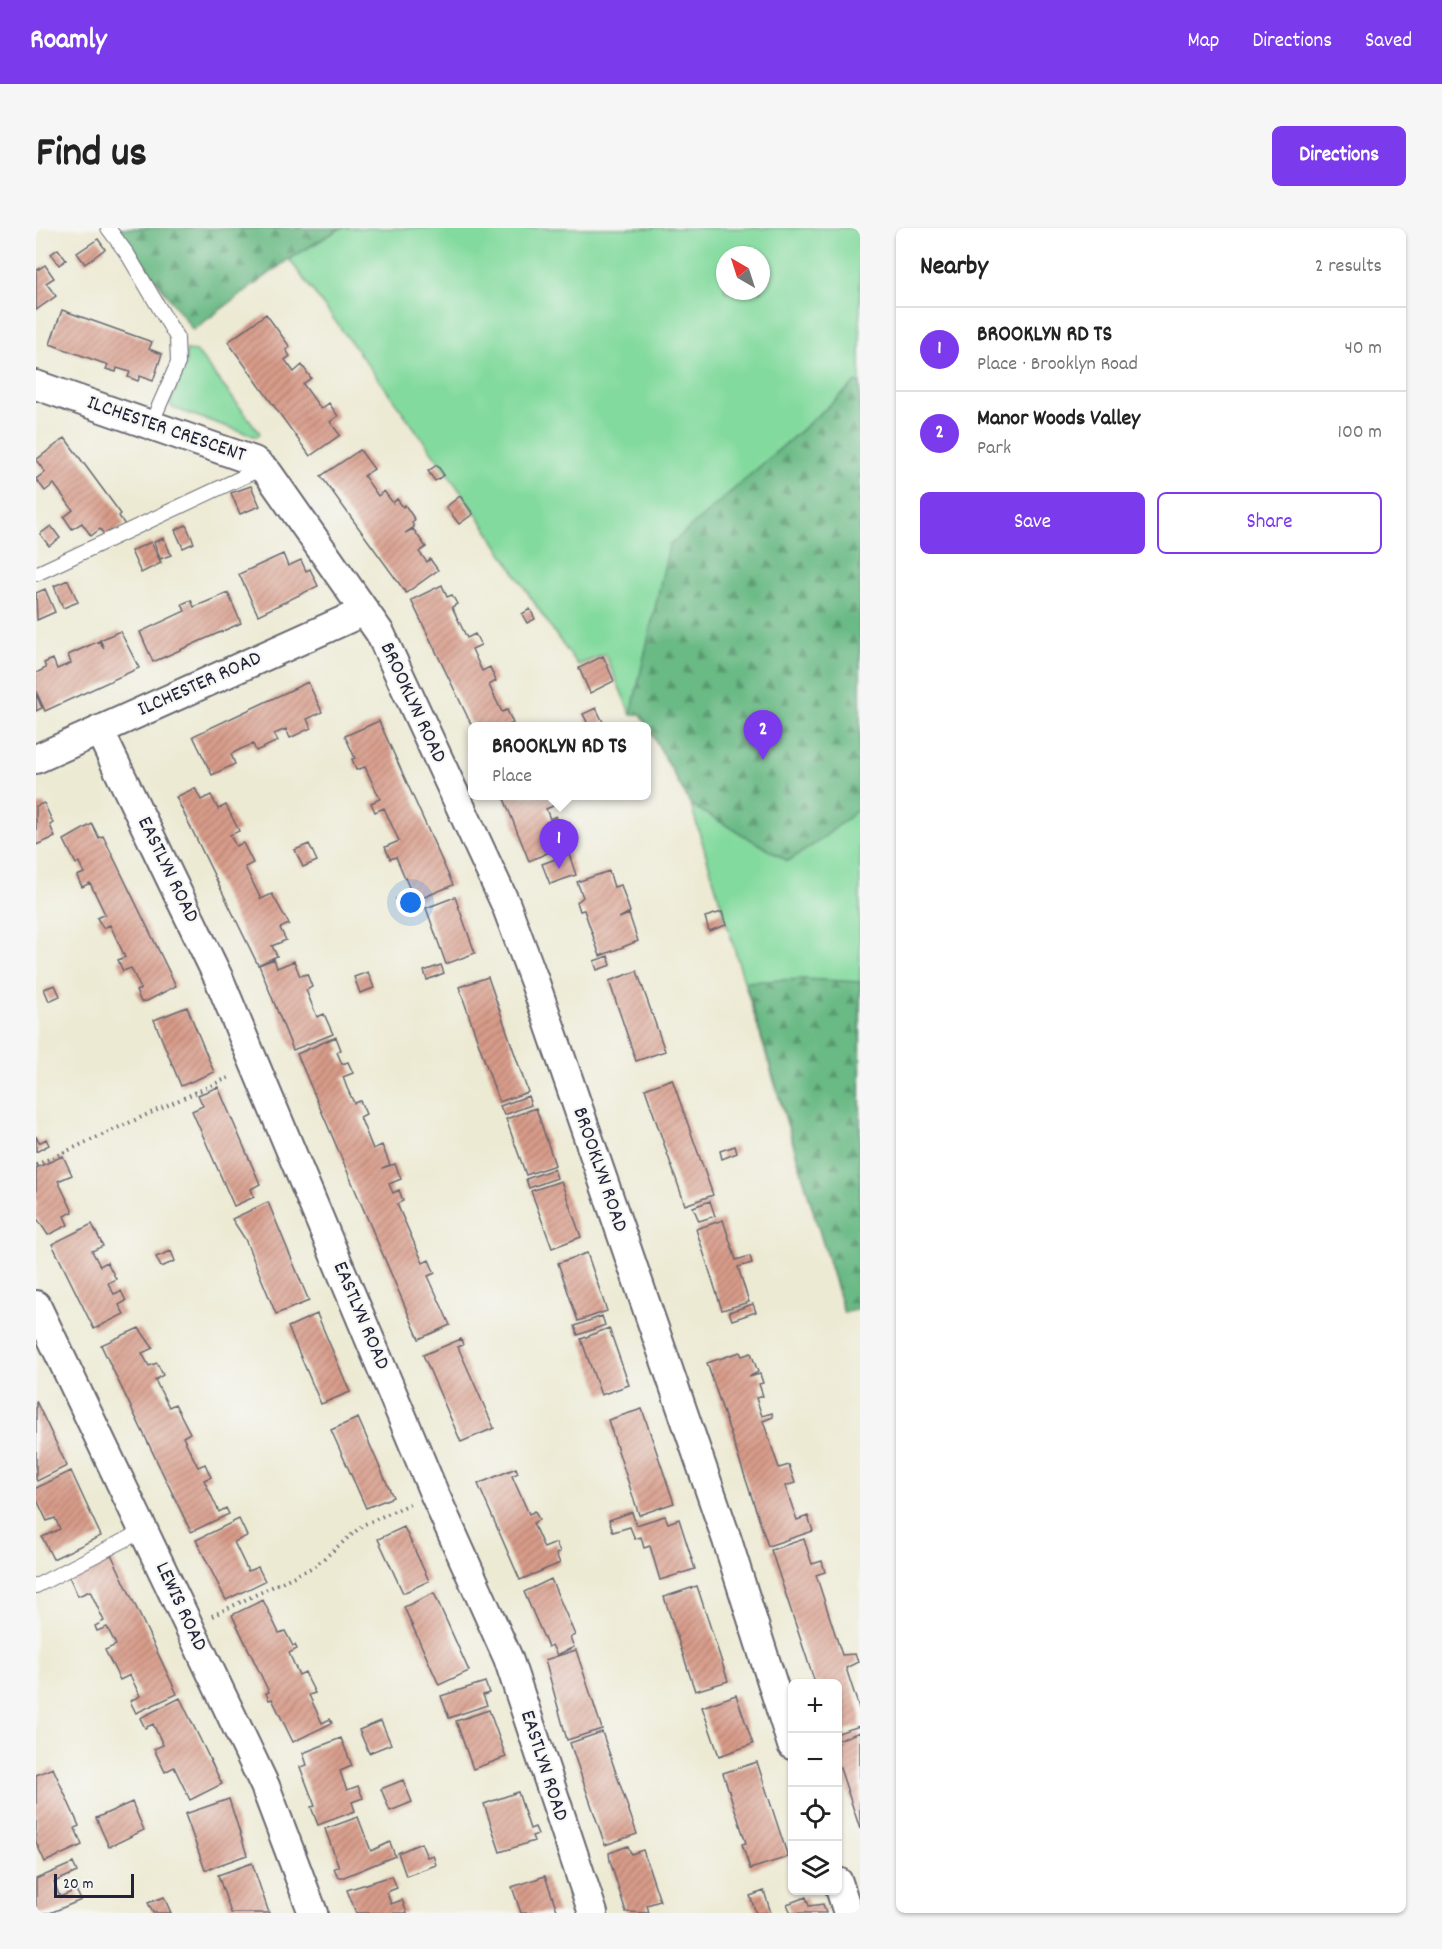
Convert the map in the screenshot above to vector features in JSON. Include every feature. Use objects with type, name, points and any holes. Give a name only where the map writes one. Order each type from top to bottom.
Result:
[{"type":"street","name":"ILCHESTER CRESCENT","points":[[36,385],[254,460],[365,611]]},
{"type":"street","name":"ILCHESTER ROAD","points":[[36,759],[365,611]]},
{"type":"street","name":"BROOKLYN ROAD","points":[[365,611],[380,633],[506,905],[727,1540],[788,1733]]},
{"type":"street","name":"EASTLYN ROAD","points":[[99,730],[219,979],[434,1493],[508,1658],[593,1913]]},
{"type":"street","name":"LEWIS ROAD","points":[[36,1305],[265,1786],[313,1913]]},
{"type":"street","points":[[842,1895],[848,1913]]},
{"type":"lane","points":[[108,228],[134,264],[177,338],[178,363],[151,424]]},
{"type":"lane","points":[[36,574],[262,468]]},
{"type":"lane","points":[[36,1586],[144,1530]]},
{"type":"path","points":[[36,1165],[256,1065]]},
{"type":"path","points":[[190,1627],[315,1566],[363,1525],[434,1493]]},
{"type":"green space","points":[[117,228],[341,228],[289,259],[193,330]]},
{"type":"green space","points":[[341,228],[860,228],[860,1308],[844,1313],[691,805],[651,732],[651,722],[645,722],[641,714],[631,715],[605,654],[578,665],[454,483],[289,259]]},
{"type":"green space","points":[[186,350],[196,351],[260,433],[257,437],[173,408],[170,404],[186,363]]},
{"type":"green space","points":[[856,382],[860,384],[860,808],[818,842],[788,861],[691,805],[651,732],[651,722],[645,722],[641,714],[631,715],[669,546]]},
{"type":"green space","points":[[803,979],[860,982],[860,1308],[844,1313],[745,982]]},
{"type":"building","points":[[98,239],[105,249],[85,264],[77,253]]},
{"type":"building","points":[[58,249],[66,260],[59,265],[51,254]]},
{"type":"building","points":[[45,265],[54,278],[46,283],[56,296],[36,310],[36,271]]},
{"type":"building","points":[[62,310],[152,342],[149,349],[162,354],[153,381],[140,376],[138,381],[128,377],[130,372],[117,368],[116,372],[106,369],[108,365],[50,344]]},
{"type":"building","points":[[266,314],[290,347],[286,350],[290,356],[285,360],[294,372],[302,365],[311,378],[303,384],[321,409],[329,403],[338,416],[330,422],[340,435],[310,456],[228,342]]},
{"type":"building","points":[[65,438],[121,514],[119,516],[125,525],[107,538],[100,529],[91,536],[82,523],[72,529],[64,517],[73,510],[54,484],[45,491],[36,479],[45,472],[36,460]]},
{"type":"building","points":[[360,450],[374,469],[364,476],[378,496],[384,491],[393,503],[397,499],[403,507],[405,505],[415,520],[412,523],[414,527],[405,533],[413,529],[426,547],[419,552],[427,562],[430,559],[438,570],[406,593],[321,476]]},
{"type":"building","points":[[437,465],[444,475],[435,481],[428,471]]},
{"type":"building","points":[[251,486],[260,506],[240,514],[231,493]]},
{"type":"building","points":[[460,496],[473,514],[459,524],[446,507]]},
{"type":"building","points":[[186,525],[194,543],[183,548],[175,530]]},
{"type":"building","points":[[51,526],[60,538],[49,546],[40,534]]},
{"type":"building","points":[[164,538],[171,555],[160,559],[154,542]]},
{"type":"building","points":[[151,542],[161,563],[141,573],[131,551]]},
{"type":"building","points":[[283,554],[288,566],[301,560],[306,571],[310,569],[318,586],[258,615],[239,574]]},
{"type":"building","points":[[68,580],[78,602],[63,608],[54,586]]},
{"type":"building","points":[[442,585],[447,597],[452,595],[457,604],[452,607],[467,638],[475,634],[481,645],[472,649],[482,671],[490,667],[496,681],[489,685],[502,712],[507,710],[513,722],[470,722],[411,600]]},
{"type":"building","points":[[45,589],[55,612],[37,620],[36,593]]},
{"type":"building","points":[[228,593],[241,623],[153,662],[140,632],[185,611],[182,604],[191,600],[194,607]]},
{"type":"building","points":[[530,609],[535,619],[527,623],[522,614]]},
{"type":"building","points":[[120,631],[139,668],[45,711],[36,691],[36,673],[46,668],[44,663],[53,659],[57,669],[71,663],[68,655],[99,641],[104,648],[100,640]]},
{"type":"building","points":[[603,656],[614,681],[590,693],[579,668]]},
{"type":"building","points":[[308,682],[322,712],[307,719],[311,728],[290,738],[286,729],[274,734],[278,741],[256,751],[253,744],[243,748],[231,754],[235,764],[212,775],[193,736]]},
{"type":"building","points":[[36,694],[42,708],[36,711]]},
{"type":"building","points":[[596,708],[603,722],[587,722],[583,714]]},
{"type":"building","points":[[379,721],[453,885],[415,901],[396,857],[390,859],[385,847],[399,841],[384,808],[375,812],[371,803],[380,799],[365,767],[356,770],[352,759],[355,758],[345,736]]},
{"type":"building","points":[[195,788],[201,800],[211,795],[218,809],[226,805],[239,831],[230,835],[236,846],[243,843],[253,863],[245,867],[261,899],[272,894],[289,924],[280,928],[286,940],[272,946],[277,956],[258,965],[176,797]]},
{"type":"building","points":[[505,800],[551,800],[553,806],[546,809],[550,819],[556,816],[561,826],[569,822],[577,840],[529,861]]},
{"type":"building","points":[[44,803],[53,823],[50,825],[55,837],[36,845],[36,806]]},
{"type":"building","points":[[92,824],[99,838],[103,836],[176,986],[147,1001],[141,1002],[136,991],[141,989],[131,968],[123,971],[118,960],[125,957],[110,925],[103,928],[97,918],[105,914],[90,883],[82,887],[77,876],[84,873],[79,862],[76,864],[64,840]]},
{"type":"building","points":[[309,844],[317,861],[303,867],[295,850]]},
{"type":"building","points":[[569,854],[576,875],[550,884],[542,864]]},
{"type":"building","points":[[609,871],[614,887],[621,885],[630,912],[619,918],[629,914],[638,941],[600,956],[584,910],[580,911],[577,902],[583,897],[577,882]]},
{"type":"building","points":[[409,894],[412,901],[400,906],[396,899]]},
{"type":"building","points":[[455,897],[475,953],[446,964],[426,908]]},
{"type":"building","points":[[722,912],[726,925],[709,931],[705,917]]},
{"type":"building","points":[[608,956],[611,965],[597,970],[594,961]]},
{"type":"building","points":[[274,959],[277,968],[294,961],[300,976],[307,974],[312,987],[306,990],[317,1017],[324,1014],[333,1034],[293,1050],[259,965]]},
{"type":"building","points":[[441,965],[444,973],[427,980],[424,971]]},
{"type":"building","points":[[637,971],[665,1051],[636,1061],[609,981]]},
{"type":"building","points":[[368,972],[374,988],[360,993],[354,977]]},
{"type":"building","points":[[488,977],[528,1092],[499,1102],[459,987]]},
{"type":"building","points":[[55,985],[60,996],[49,1001],[44,989]]},
{"type":"building","points":[[187,1007],[214,1072],[181,1086],[154,1020]]},
{"type":"building","points":[[336,1037],[341,1050],[337,1052],[342,1064],[348,1062],[353,1073],[343,1077],[347,1088],[354,1103],[360,1101],[366,1114],[360,1117],[373,1149],[382,1145],[390,1165],[382,1168],[395,1164],[401,1179],[389,1184],[393,1193],[399,1190],[403,1201],[397,1204],[423,1263],[429,1260],[435,1273],[428,1276],[450,1325],[419,1339],[297,1054]]},
{"type":"building","points":[[672,1079],[713,1195],[685,1205],[645,1089]]},
{"type":"building","points":[[218,1087],[260,1184],[251,1189],[254,1197],[234,1206],[192,1111],[203,1106],[198,1095]]},
{"type":"building","points":[[528,1096],[531,1105],[504,1115],[500,1106]]},
{"type":"building","points":[[536,1108],[555,1165],[526,1175],[506,1119]]},
{"type":"building","points":[[36,1136],[39,1143],[46,1139],[49,1145],[36,1152]]},
{"type":"building","points":[[735,1146],[737,1153],[722,1159],[720,1151]]},
{"type":"building","points":[[63,1156],[72,1175],[58,1181],[73,1212],[64,1216],[68,1225],[48,1235],[36,1217],[36,1168]]},
{"type":"building","points":[[554,1169],[557,1178],[529,1188],[526,1179]]},
{"type":"building","points":[[561,1181],[581,1237],[552,1248],[531,1191]]},
{"type":"building","points":[[710,1201],[715,1216],[699,1221],[693,1207]]},
{"type":"building","points":[[268,1202],[309,1301],[276,1314],[245,1239],[232,1219]]},
{"type":"building","points":[[723,1220],[736,1260],[750,1256],[752,1263],[738,1267],[749,1302],[722,1310],[696,1229]]},
{"type":"building","points":[[92,1224],[103,1246],[92,1251],[100,1266],[107,1262],[116,1279],[108,1283],[114,1294],[121,1291],[126,1301],[119,1305],[124,1314],[94,1329],[52,1244]]},
{"type":"building","points":[[171,1251],[175,1261],[161,1267],[156,1257]]},
{"type":"building","points":[[587,1253],[607,1311],[578,1321],[558,1263]]},
{"type":"building","points":[[753,1304],[756,1312],[732,1320],[729,1312]]},
{"type":"building","points":[[317,1314],[350,1392],[321,1404],[288,1327]]},
{"type":"building","points":[[602,1316],[605,1325],[578,1335],[575,1326]]},
{"type":"building","points":[[139,1328],[153,1348],[142,1353],[149,1366],[157,1363],[163,1375],[155,1380],[169,1407],[175,1404],[190,1433],[183,1437],[198,1467],[205,1464],[211,1477],[204,1480],[219,1512],[226,1508],[229,1514],[191,1532],[101,1345]]},
{"type":"building","points":[[609,1328],[629,1385],[601,1395],[581,1339]]},
{"type":"building","points":[[461,1339],[463,1345],[458,1347],[494,1428],[461,1442],[423,1355]]},
{"type":"building","points":[[740,1352],[742,1356],[751,1353],[758,1372],[749,1377],[760,1374],[763,1383],[759,1384],[763,1396],[756,1398],[762,1416],[772,1413],[773,1417],[763,1421],[779,1468],[789,1465],[795,1483],[785,1486],[797,1520],[808,1516],[813,1531],[768,1546],[707,1363]]},
{"type":"building","points":[[36,1401],[67,1466],[37,1481],[36,1479]]},
{"type":"building","points":[[642,1409],[674,1503],[639,1515],[608,1420]]},
{"type":"building","points":[[358,1418],[393,1497],[366,1508],[331,1430]]},
{"type":"building","points":[[516,1468],[518,1473],[512,1476],[529,1514],[535,1511],[539,1520],[533,1523],[544,1548],[556,1543],[560,1552],[556,1554],[560,1563],[520,1580],[478,1484]]},
{"type":"building","points":[[71,1471],[101,1536],[53,1559],[42,1537],[60,1529],[55,1518],[47,1521],[36,1498],[36,1488]]},
{"type":"building","points":[[632,1512],[636,1525],[665,1516],[668,1523],[679,1519],[695,1569],[660,1580],[650,1546],[644,1548],[641,1537],[635,1539],[630,1527],[613,1532],[609,1520]]},
{"type":"building","points":[[239,1519],[247,1536],[234,1542],[248,1571],[258,1567],[265,1581],[226,1600],[196,1540]]},
{"type":"building","points":[[404,1527],[429,1581],[403,1593],[378,1539]]},
{"type":"building","points":[[804,1539],[812,1564],[822,1561],[825,1572],[816,1575],[842,1655],[855,1654],[858,1662],[846,1668],[860,1711],[860,1726],[842,1732],[842,1679],[814,1679],[771,1550]]},
{"type":"building","points":[[111,1554],[177,1694],[136,1713],[130,1701],[140,1696],[130,1675],[120,1680],[105,1650],[116,1645],[107,1627],[97,1631],[95,1626],[104,1621],[90,1591],[78,1596],[68,1574]]},
{"type":"building","points":[[551,1579],[575,1635],[570,1637],[574,1647],[557,1655],[552,1645],[548,1647],[524,1592]]},
{"type":"building","points":[[697,1586],[728,1681],[695,1691],[664,1597]]},
{"type":"building","points":[[434,1593],[469,1671],[439,1685],[404,1607]]},
{"type":"building","points":[[263,1600],[279,1633],[285,1631],[297,1649],[289,1653],[299,1675],[305,1672],[315,1693],[309,1695],[322,1723],[330,1719],[332,1723],[293,1742],[272,1699],[269,1700],[266,1693],[269,1692],[232,1615]]},
{"type":"building","points":[[576,1650],[602,1729],[567,1740],[545,1660]]},
{"type":"building","points":[[485,1682],[489,1693],[483,1695],[487,1705],[449,1718],[441,1696]]},
{"type":"building","points":[[736,1695],[753,1744],[719,1756],[702,1707]]},
{"type":"building","points":[[180,1698],[222,1784],[190,1800],[174,1767],[165,1772],[154,1749],[163,1745],[153,1724],[145,1728],[140,1718]]},
{"type":"building","points":[[489,1710],[506,1757],[473,1769],[456,1721]]},
{"type":"building","points":[[381,1721],[391,1744],[369,1753],[359,1730]]},
{"type":"building","points":[[602,1732],[637,1834],[605,1845],[570,1743]]},
{"type":"building","points":[[860,1732],[860,1829],[842,1774],[842,1739]]},
{"type":"building","points":[[341,1738],[352,1766],[340,1771],[343,1780],[347,1790],[358,1786],[363,1798],[352,1802],[355,1811],[318,1825],[311,1807],[315,1806],[300,1767],[307,1765],[303,1753]]},
{"type":"building","points":[[757,1762],[788,1857],[750,1869],[742,1844],[746,1843],[723,1773]]},
{"type":"building","points":[[53,1768],[79,1826],[75,1828],[82,1845],[45,1862],[36,1842],[36,1775]]},
{"type":"building","points":[[403,1780],[412,1802],[390,1811],[381,1789]]},
{"type":"building","points":[[518,1792],[530,1829],[535,1827],[538,1834],[532,1836],[534,1841],[500,1852],[484,1804]]},
{"type":"building","points":[[229,1799],[247,1855],[205,1870],[185,1814]]},
{"type":"building","points":[[132,1802],[144,1830],[109,1847],[96,1818]]},
{"type":"building","points":[[358,1817],[371,1851],[390,1842],[395,1856],[344,1877],[338,1877],[334,1868],[339,1867],[325,1829]]},
{"type":"building","points":[[421,1843],[427,1857],[433,1855],[436,1865],[406,1876],[398,1853]]},
{"type":"building","points":[[628,1846],[631,1854],[643,1850],[660,1901],[647,1905],[649,1913],[626,1912],[610,1861],[609,1853]]},
{"type":"building","points":[[73,1863],[77,1872],[54,1882],[60,1897],[76,1890],[81,1900],[50,1913],[36,1913],[36,1879]]},
{"type":"building","points":[[252,1863],[269,1913],[231,1913],[218,1875]]},
{"type":"building","points":[[392,1876],[397,1888],[387,1892],[391,1904],[402,1900],[407,1913],[356,1913],[347,1890]]},
{"type":"building","points":[[545,1876],[558,1913],[521,1913],[512,1887]]},
{"type":"building","points":[[764,1891],[771,1913],[756,1913],[750,1896]]},
{"type":"building","points":[[164,1897],[171,1913],[153,1913],[148,1903]]},
{"type":"building","points":[[806,1897],[809,1906],[823,1904],[826,1913],[791,1913],[787,1904]]},
{"type":"place","name":"Manor Woods Valley","points":[[763,760]]},
{"type":"place","name":"BROOKLYN RD TS","points":[[559,869]]}]
